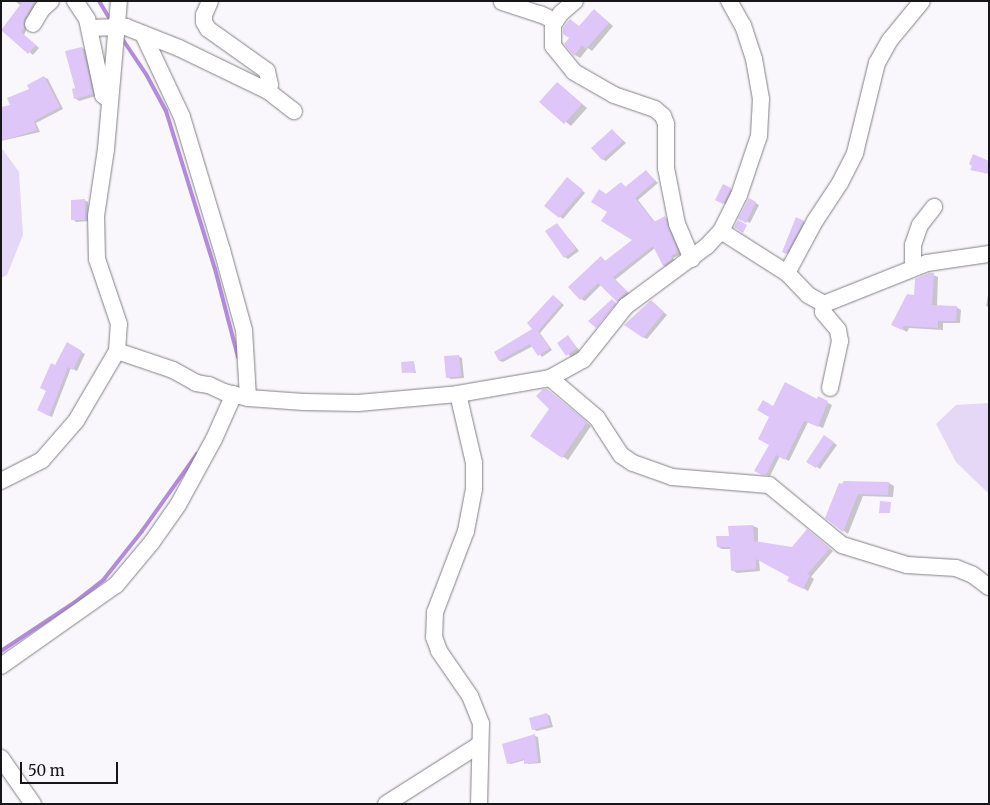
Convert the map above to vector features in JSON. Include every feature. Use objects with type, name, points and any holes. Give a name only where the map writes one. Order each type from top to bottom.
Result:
[{"type":"street","points":[[33,24],[42,8],[51,1]]},
{"type":"street","points":[[75,1],[87,19],[103,94],[110,100]]},
{"type":"street","points":[[210,1],[204,15],[204,22],[208,29],[267,71],[270,85],[268,91]]},
{"type":"street","points":[[575,1],[555,21],[551,37],[552,46],[574,72],[614,95],[655,110],[663,116],[666,124],[666,168],[677,224],[692,259]]},
{"type":"street","points":[[117,350],[173,370],[196,383],[241,396],[304,402],[358,402],[458,394],[550,378],[583,360],[626,306],[692,259],[721,231],[739,195],[749,167],[760,122],[761,99],[754,59],[742,26],[729,1]]},
{"type":"street","points":[[787,273],[815,221],[840,183],[855,153],[878,64],[890,40],[922,1]]},
{"type":"street","points":[[1,480],[42,460],[76,421],[117,350],[119,324],[98,259],[96,216],[106,149],[118,2]]},
{"type":"street","points":[[502,2],[540,14],[555,21]]},
{"type":"street","points":[[90,28],[126,27],[179,48],[268,91],[294,111]]},
{"type":"street","points":[[1,666],[116,585],[152,542],[178,505],[214,439],[241,396],[244,330],[182,117],[143,34]]},
{"type":"street","points":[[916,267],[913,261],[913,245],[920,225],[934,207]]},
{"type":"street","points":[[721,231],[787,273],[808,295],[824,304]]},
{"type":"street","points":[[824,304],[927,263],[989,254]]},
{"type":"street","points":[[824,304],[823,312],[838,330],[840,341],[830,388]]},
{"type":"street","points":[[550,378],[597,418],[621,454],[633,463],[672,477],[769,485],[842,545],[907,565],[956,568],[973,575],[989,587]]},
{"type":"street","points":[[458,394],[474,463],[474,489],[466,531],[436,612],[434,637],[439,651],[470,696],[481,723],[479,804]]},
{"type":"street","points":[[386,804],[479,745]]},
{"type":"street","points":[[1,758],[33,804]]},
{"type":"shaded area","points":[[1,147],[19,172],[23,235],[7,275],[1,278]]},
{"type":"shaded area","points":[[989,403],[989,494],[956,462],[936,424],[956,405]]},
{"type":"building","points":[[23,1],[35,1],[24,19],[24,28],[21,32],[36,45],[28,54],[1,30]]},
{"type":"building","points":[[594,9],[609,23],[586,49],[582,45],[574,56],[564,44],[569,38],[563,34],[563,28],[570,19],[579,26]]},
{"type":"building","points":[[82,47],[93,94],[74,99],[72,89],[75,88],[65,51]]},
{"type":"building","points":[[44,76],[60,107],[34,121],[37,130],[1,141],[1,107],[10,105],[7,98],[29,89],[27,85]]},
{"type":"building","points":[[557,82],[582,104],[564,124],[539,102]]},
{"type":"building","points":[[612,129],[623,141],[602,160],[591,148]]},
{"type":"building","points":[[973,154],[989,161],[989,174],[970,170],[972,166],[969,164]]},
{"type":"building","points":[[646,170],[655,181],[635,198],[654,222],[665,216],[678,252],[671,256],[672,259],[663,266],[653,246],[613,277],[627,291],[617,302],[598,283],[580,300],[568,287],[601,256],[605,261],[632,240],[601,221],[607,212],[591,202],[599,189],[606,194],[621,182],[625,187]]},
{"type":"building","points":[[567,177],[583,190],[559,218],[544,206]]},
{"type":"building","points":[[723,184],[731,188],[723,204],[715,200]]},
{"type":"building","points":[[749,198],[756,202],[746,223],[738,219]]},
{"type":"building","points":[[85,199],[85,220],[71,220],[71,200]]},
{"type":"building","points":[[796,217],[804,221],[786,254],[782,252]]},
{"type":"building","points":[[738,220],[747,225],[743,233],[734,227]]},
{"type":"building","points":[[557,223],[576,249],[564,258],[545,231]]},
{"type":"building","points":[[929,273],[934,273],[932,305],[957,306],[956,321],[938,321],[938,328],[904,326],[902,330],[891,325],[907,294],[914,295],[915,279]]},
{"type":"building","points":[[553,295],[562,303],[538,331],[550,348],[538,356],[530,344],[499,361],[494,352],[532,329],[527,323]]},
{"type":"building","points":[[612,299],[616,303],[596,328],[588,321]]},
{"type":"building","points":[[651,300],[664,312],[643,338],[624,325]]},
{"type":"building","points":[[568,335],[577,348],[566,356],[557,343]]},
{"type":"building","points":[[67,342],[82,351],[73,370],[68,367],[49,416],[37,410],[46,391],[40,388],[51,363],[55,365]]},
{"type":"building","points":[[459,355],[461,376],[446,378],[444,356]]},
{"type":"building","points":[[414,361],[415,372],[402,373],[401,362]]},
{"type":"building","points":[[785,382],[817,399],[818,396],[828,401],[818,427],[804,421],[785,460],[776,455],[766,475],[760,474],[754,471],[769,445],[758,439],[769,417],[757,410],[763,400],[773,406]]},
{"type":"building","points":[[543,389],[547,389],[587,422],[562,458],[530,436],[549,409],[536,396]]},
{"type":"building","points":[[824,435],[834,442],[816,468],[806,462]]},
{"type":"building","points":[[844,481],[889,482],[888,495],[858,494],[843,532],[825,518],[839,483],[842,484]]},
{"type":"building","points":[[880,501],[891,502],[890,513],[879,513]]},
{"type":"building","points":[[753,525],[754,541],[792,547],[807,529],[830,548],[807,574],[810,575],[803,589],[787,581],[789,577],[756,559],[756,569],[731,571],[730,547],[717,547],[716,536],[729,536],[728,526]]},
{"type":"building","points":[[547,713],[550,725],[532,730],[529,718]]},
{"type":"building","points":[[535,734],[538,762],[524,764],[524,759],[507,764],[502,744]]},
{"type":"waterway","points":[[99,1],[111,21]]},
{"type":"waterway","points":[[121,37],[146,74],[166,111],[215,269],[238,357]]},
{"type":"waterway","points":[[1,651],[75,602],[104,579],[142,531],[197,454]]}]
